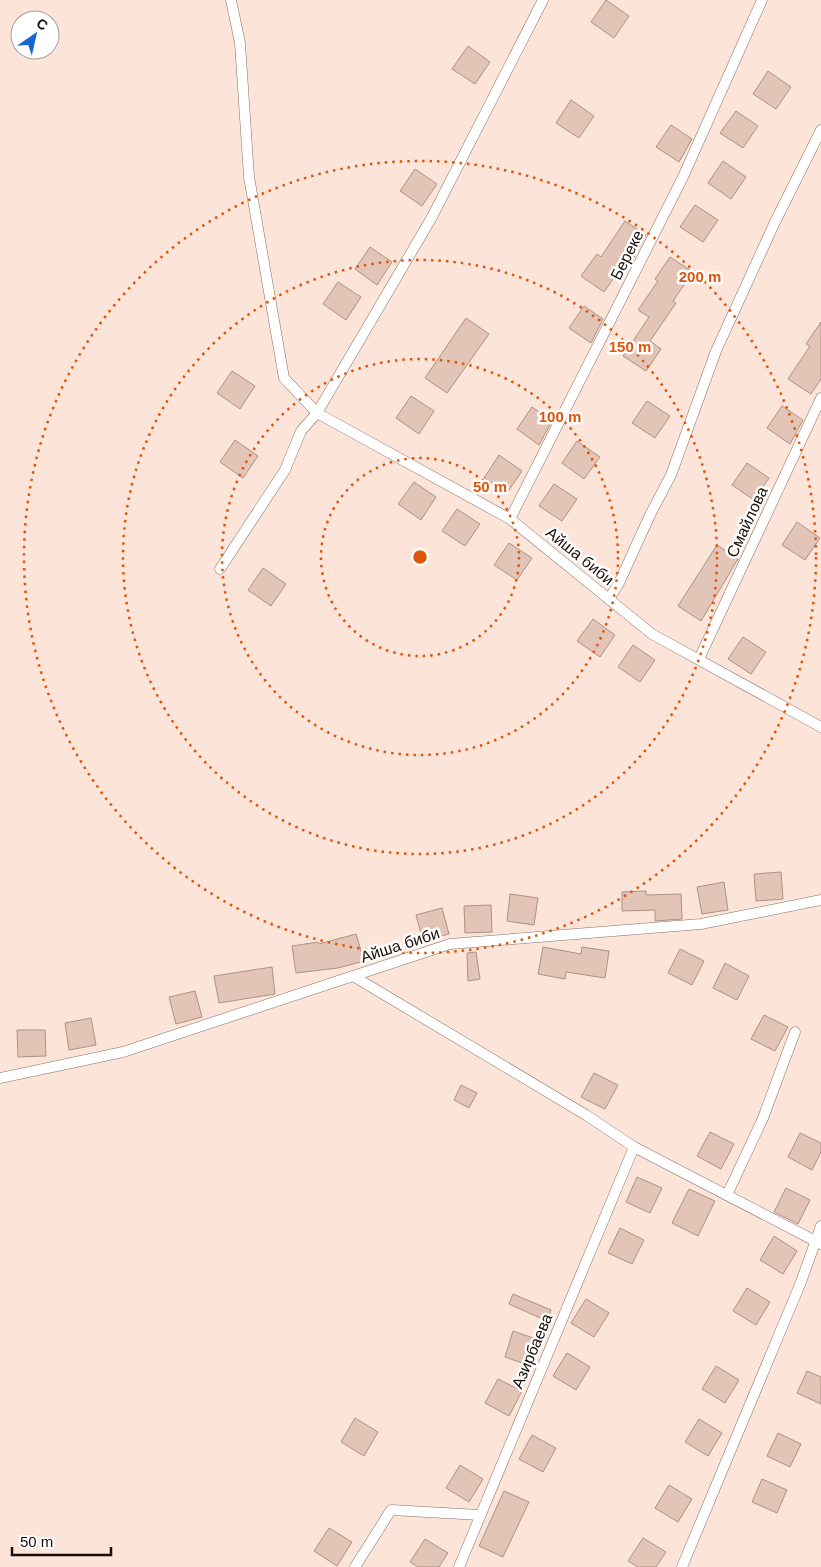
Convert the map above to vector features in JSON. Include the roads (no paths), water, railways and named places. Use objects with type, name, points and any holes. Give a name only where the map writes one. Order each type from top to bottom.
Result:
[{"type":"street","name":"Айша биби","points":[[231,0],[240,43],[249,177],[284,378],[317,413],[510,519],[652,634],[821,727]]},
{"type":"street","points":[[220,569],[285,470],[301,431],[317,413],[432,217],[542,0]]},
{"type":"street","name":"Береке","points":[[510,519],[683,177],[762,0]]},
{"type":"street","points":[[609,599],[619,583],[650,515],[671,475],[716,351],[775,222],[821,130]]},
{"type":"street","name":"Смайлова","points":[[699,659],[821,398]]},
{"type":"street","name":"Айша биби","points":[[0,1078],[123,1052],[450,944],[701,924],[821,900]]},
{"type":"street","points":[[353,976],[586,1115],[634,1147],[818,1243]]},
{"type":"street","points":[[727,1195],[763,1118],[795,1032]]},
{"type":"street","name":"Азирбаева","points":[[459,1567],[634,1147]]},
{"type":"street","points":[[682,1567],[800,1282],[818,1243],[821,1226]]},
{"type":"street","points":[[355,1567],[391,1510],[480,1515]]}]
